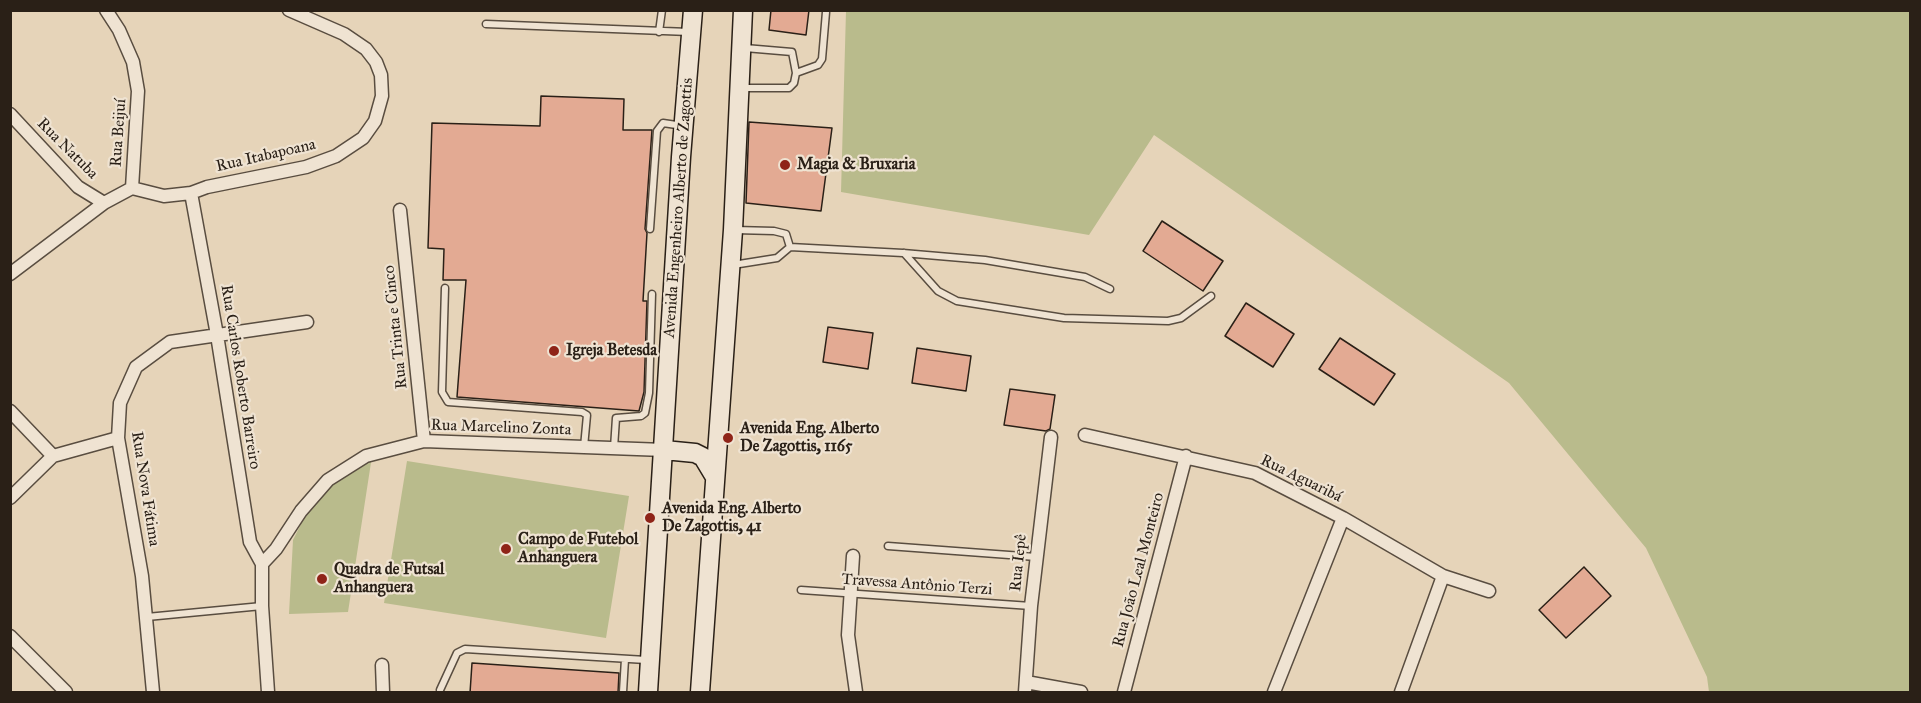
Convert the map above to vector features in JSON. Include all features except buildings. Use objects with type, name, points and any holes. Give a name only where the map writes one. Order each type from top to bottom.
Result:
[{"type":"main road","name":"Avenida Engenheiro Alberto de Zagottis","points":[[648,693],[683,126],[693,10]]},
{"type":"main road","points":[[700,693],[733,230],[743,10]]},
{"type":"main road","points":[[664,450],[695,453],[702,457],[715,477]]},
{"type":"street","name":"Rua Beijuí","points":[[10,274],[104,203],[132,188],[138,91],[133,62],[120,30],[106,10]]},
{"type":"street","name":"Rua Itabapoana","points":[[132,188],[164,196],[191,193],[207,187],[306,166],[336,156],[363,138],[375,122],[382,96],[381,75],[376,62],[366,49],[344,34],[289,10]]},
{"type":"street","name":"Rua Natuba","points":[[10,114],[78,188],[104,203]]},
{"type":"street","name":"Rua Carlos Roberto Barreiro","points":[[191,193],[217,334],[250,542],[262,564]]},
{"type":"street","name":"Rua Trinta e Cinco","points":[[400,210],[424,441]]},
{"type":"street","name":"Rua Nova Fátima","points":[[153,693],[147,617],[118,438],[120,403],[136,367],[170,342],[308,322]]},
{"type":"street","points":[[10,411],[53,456]]},
{"type":"street","name":"Rua Aguaribá","points":[[1084,435],[1255,473],[1343,518],[1443,576],[1490,591]]},
{"type":"street","name":"Rua Iepê","points":[[1026,687],[1031,606],[1051,437]]},
{"type":"street","points":[[10,498],[53,456],[118,438]]},
{"type":"street","name":"Rua Marcelino Zonta","points":[[262,564],[276,549],[301,511],[328,480],[366,456],[424,441],[664,450]]},
{"type":"street","name":"Rua João Leal Monteiro","points":[[1124,693],[1186,456]]},
{"type":"street","points":[[1274,693],[1343,518]]},
{"type":"street","points":[[853,556],[848,635],[856,693]]},
{"type":"street","points":[[262,564],[262,606],[268,693]]},
{"type":"street","points":[[1401,693],[1443,576]]},
{"type":"street","points":[[10,636],[66,693]]},
{"type":"street","points":[[382,665],[383,693]]},
{"type":"street","points":[[1026,687],[1081,693]]},
{"type":"lane","points":[[659,32],[662,10]]},
{"type":"lane","points":[[795,73],[818,65],[822,59],[826,12]]},
{"type":"lane","points":[[486,24],[691,32]]},
{"type":"lane","points":[[739,88],[789,88],[794,83],[795,73],[792,52],[741,48]]},
{"type":"lane","points":[[650,229],[657,131],[663,123],[683,126]]},
{"type":"lane","points":[[733,230],[774,231],[786,234],[790,247]]},
{"type":"lane","points":[[730,265],[777,258],[790,247],[903,253],[985,260],[1085,277],[1110,289]]},
{"type":"lane","points":[[903,253],[938,291],[957,301],[1064,318],[1168,321],[1181,318],[1211,296]]},
{"type":"lane","points":[[445,288],[442,392],[448,402],[582,412],[587,415],[584,447]]},
{"type":"lane","points":[[614,448],[616,418],[641,416],[645,412],[649,393],[652,294]]},
{"type":"lane","points":[[888,546],[1036,557]]},
{"type":"lane","name":"Travessa Antônio Terzi","points":[[801,590],[1031,606]]},
{"type":"lane","points":[[147,617],[262,606]]},
{"type":"lane","points":[[440,690],[457,653],[465,649],[650,660]]},
{"type":"lane","points":[[623,693],[625,659]]},
{"type":"green space","points":[[846,11],[1910,11],[1910,692],[1709,692],[1707,677],[1646,548],[1509,383],[1154,135],[1089,235],[841,192]]},
{"type":"green space","points":[[372,456],[348,612],[289,614],[293,540],[309,508],[337,478]]},
{"type":"green space","name":"Campo de Futebol Anhanguera","points":[[407,461],[629,496],[606,638],[384,603]]},
{"type":"place","name":"Magia & Bruxaria","points":[[785,165]]},
{"type":"place","name":"Igreja Betesda","points":[[554,351]]},
{"type":"place","name":"Avenida Eng. Alberto De Zagottis, 1165","points":[[728,438]]},
{"type":"place","name":"Avenida Eng. Alberto De Zagottis, 41","points":[[650,518]]},
{"type":"place","name":"Campo de Futebol Anhanguera","points":[[506,549]]},
{"type":"place","name":"Quadra de Futsal Anhanguera","points":[[322,579]]}]
